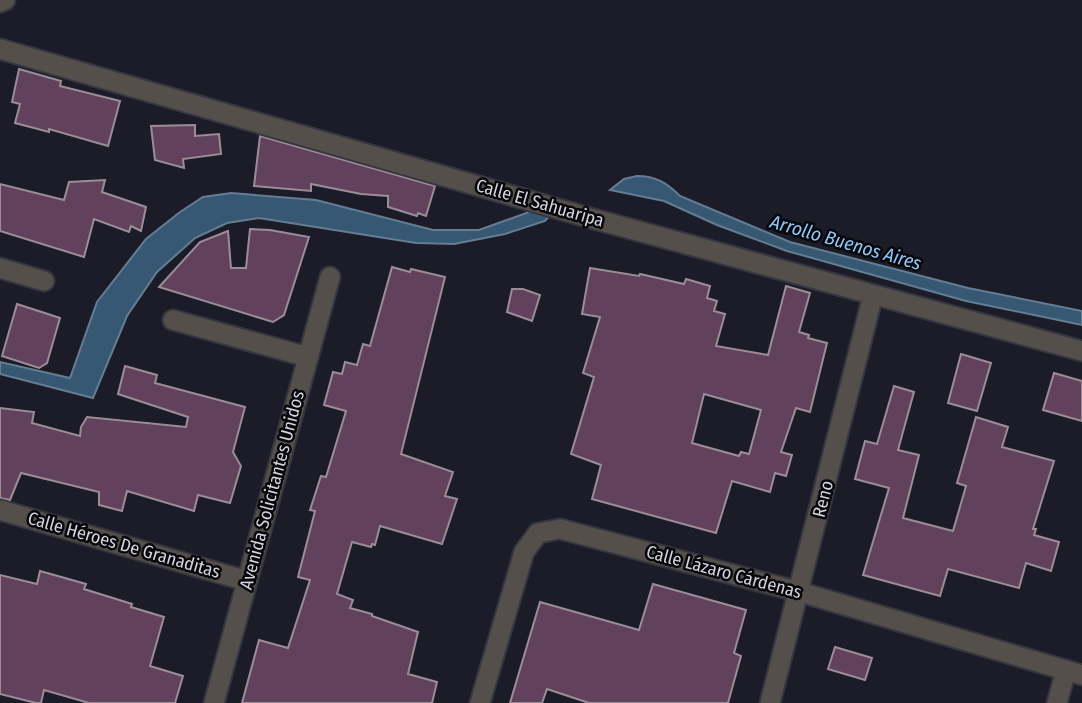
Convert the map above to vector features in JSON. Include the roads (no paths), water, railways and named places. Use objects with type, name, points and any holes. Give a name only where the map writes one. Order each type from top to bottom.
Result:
[{"type":"street","points":[[0,2],[5,0]]},
{"type":"street","name":"Calle El Sahuaripa","points":[[0,49],[590,218],[1082,351]]},
{"type":"street","points":[[0,268],[44,281]]},
{"type":"street","name":"Avenida Solicitantes Unidos","points":[[214,703],[330,277]]},
{"type":"street","name":"Reno","points":[[770,703],[873,295]]},
{"type":"street","points":[[173,320],[308,357]]},
{"type":"street","name":"Calle Héroes De Granaditas","points":[[0,510],[247,581]]},
{"type":"street","name":"Calle Lázaro Cárdenas","points":[[480,703],[523,552],[538,533],[560,529],[800,592],[1074,672]]},
{"type":"street","points":[[1057,703],[1074,672]]},
{"type":"water","points":[[637,176],[661,181],[680,196],[790,242],[968,288],[1082,311],[1082,325],[966,301],[787,251],[717,225],[664,201],[610,190],[624,179]]},
{"type":"water","points":[[231,193],[316,200],[433,230],[479,230],[532,211],[552,213],[545,221],[505,234],[454,244],[416,243],[259,218],[227,223],[195,238],[157,272],[127,316],[93,398],[0,374],[0,362],[70,378],[97,302],[146,239],[203,197]]},
{"type":"water label","name":"Arrollo Buenos Aires","points":[[846,242]]}]
